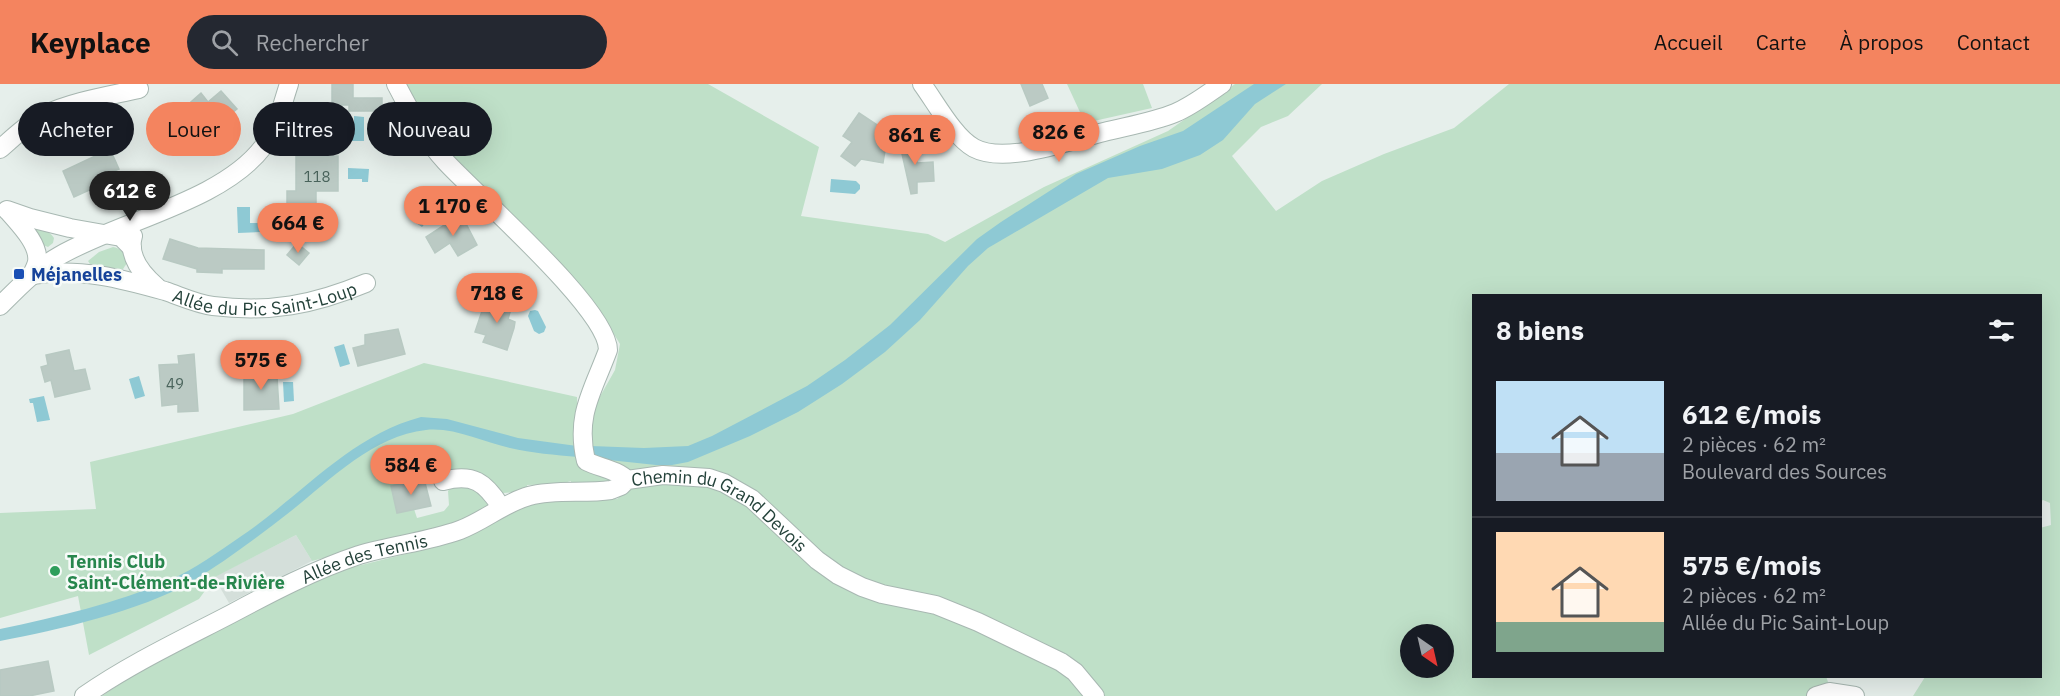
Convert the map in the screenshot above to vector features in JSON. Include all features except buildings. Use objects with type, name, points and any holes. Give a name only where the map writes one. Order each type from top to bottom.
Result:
[{"type":"street","points":[[0,306],[31,276],[60,256],[211,188],[244,167],[265,145],[274,128],[289,84]]},
{"type":"street","name":"Chemin du Grand Devois","points":[[396,84],[444,160],[527,242],[603,330],[608,340],[608,350],[584,409],[583,451],[586,461],[594,466],[617,472],[627,480],[663,474],[710,478],[724,483],[752,499],[817,560],[838,575],[882,594],[936,605],[978,622],[1061,662],[1076,672],[1095,696]]},
{"type":"street","points":[[922,84],[953,128],[972,147],[984,152],[1002,154],[1040,149],[1162,118],[1193,104],[1222,84]]},
{"type":"street","points":[[0,148],[44,115],[82,102],[139,89]]},
{"type":"street","points":[[4,207],[30,218],[123,238],[132,248],[140,270],[164,291]]},
{"type":"street","points":[[4,207],[33,244],[38,258],[31,276]]},
{"type":"street","points":[[132,248],[133,236],[152,215]]},
{"type":"street","points":[[47,222],[69,236],[67,249],[60,256]]},
{"type":"street","points":[[85,243],[79,255],[83,266],[106,278]]},
{"type":"street","name":"Allée du Pic Saint-Loup","points":[[31,276],[69,272],[135,282],[212,306],[272,308],[311,302],[337,295],[366,283]]},
{"type":"street","points":[[443,481],[458,478],[476,480],[487,488],[501,507]]},
{"type":"street","name":"Allée des Tennis","points":[[84,696],[108,679],[286,585],[360,555],[411,544],[462,529],[518,500],[540,494],[611,490],[621,486],[627,480]]},
{"type":"street","points":[[1816,696],[1829,692],[1855,696]]},
{"type":"shaded area","points":[[296,535],[312,561],[229,603],[214,577]]},
{"type":"green space","points":[[402,84],[708,84],[819,147],[801,216],[928,234],[945,242],[1044,187],[1168,131],[1235,84],[1322,84],[1288,116],[1261,127],[1232,156],[1276,211],[1322,181],[1384,154],[1454,128],[1509,84],[2060,84],[2060,696],[1913,696],[1924,678],[2042,678],[2042,527],[2051,525],[2050,503],[2042,501],[2042,294],[1472,294],[1472,678],[1827,678],[1830,688],[1806,696],[102,696],[133,675],[321,575],[442,545],[519,507],[565,498],[617,499],[629,489],[589,450],[594,407],[615,370],[620,344],[601,313],[449,156],[492,156],[492,102],[414,102]]},
{"type":"green space","points":[[1067,84],[1143,84],[1152,108],[1085,123]]},
{"type":"green space","points":[[32,228],[50,233],[54,238],[53,243],[48,247],[42,244]]},
{"type":"green space","points":[[113,247],[123,252],[127,263],[123,269],[90,264],[88,261],[99,252]]},
{"type":"green space","points":[[424,363],[577,397],[578,459],[612,477],[615,484],[571,485],[571,481],[560,484],[527,485],[528,491],[503,493],[456,472],[391,486],[397,513],[414,509],[417,518],[444,511],[449,505],[448,491],[455,483],[479,489],[487,502],[487,509],[463,522],[312,561],[296,535],[215,577],[199,599],[89,655],[78,596],[0,618],[0,513],[96,509],[90,462],[293,414]]},
{"type":"water","points":[[1254,84],[1286,84],[1255,104],[1223,140],[1200,155],[1162,169],[1108,178],[988,248],[968,266],[920,320],[885,352],[842,384],[798,412],[750,436],[688,462],[656,465],[590,458],[591,446],[644,448],[688,446],[712,436],[807,386],[890,325],[977,239],[1001,222],[1076,174],[1140,146],[1183,131]]},
{"type":"water","points":[[355,116],[364,117],[364,141],[355,141]]},
{"type":"water","points":[[348,168],[369,169],[368,182],[362,182],[362,179],[348,179]]},
{"type":"water","points":[[831,179],[856,181],[860,189],[855,194],[830,192]]},
{"type":"water","points":[[430,200],[439,207],[422,227],[413,221]]},
{"type":"water","points":[[237,207],[250,207],[250,223],[260,223],[260,232],[238,233]]},
{"type":"water","points":[[530,311],[538,311],[546,327],[544,332],[539,334],[534,331],[528,316]]},
{"type":"water","points":[[344,344],[350,364],[340,367],[334,347]]},
{"type":"water","points":[[139,376],[145,396],[135,399],[129,379]]},
{"type":"water","points":[[283,382],[293,382],[294,401],[284,402]]},
{"type":"water","points":[[44,396],[50,420],[37,422],[33,403],[30,403],[29,399]]},
{"type":"water","points":[[421,417],[447,419],[518,438],[577,446],[578,457],[518,450],[447,431],[426,430],[407,434],[388,441],[354,461],[255,539],[191,582],[123,611],[0,641],[0,629],[108,602],[179,576],[262,521],[348,453],[395,426]]},
{"type":"place","name":"Méjanelles","points":[[19,274]]},
{"type":"place","name":"Tennis Club Saint-Clément-de-Rivière","points":[[55,571]]}]
